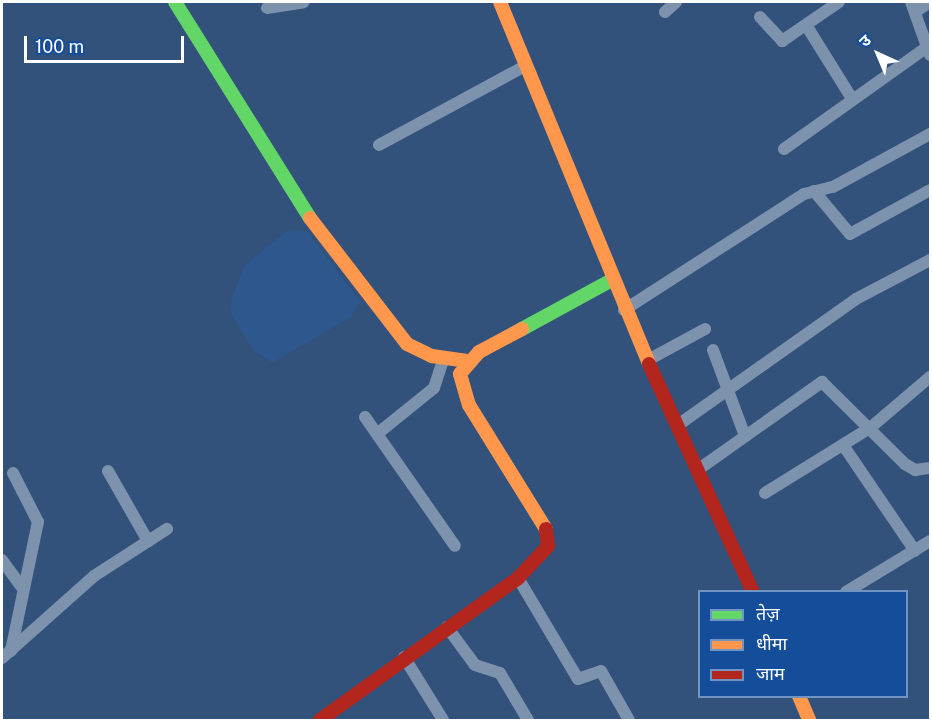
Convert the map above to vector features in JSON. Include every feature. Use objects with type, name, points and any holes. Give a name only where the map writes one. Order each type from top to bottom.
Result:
[{"type":"main road","points":[[175,2],[331,251],[407,344],[444,358],[466,361]]},
{"type":"main road","points":[[500,2],[624,310],[753,590]]},
{"type":"main road","points":[[320,720],[404,657],[518,578],[550,537],[469,405],[460,374],[466,361],[612,280]]},
{"type":"main road","points":[[800,698],[809,720]]},
{"type":"street","points":[[267,8],[304,2]]},
{"type":"street","points":[[665,12],[675,2]]},
{"type":"street","points":[[760,17],[782,41],[838,2]]},
{"type":"street","points":[[784,149],[851,97],[928,51],[913,7],[930,2]]},
{"type":"street","points":[[806,25],[851,97]]},
{"type":"street","points":[[379,145],[525,66]]},
{"type":"street","points":[[624,310],[814,191],[833,187],[930,134]]},
{"type":"street","points":[[814,191],[850,234],[930,190]]},
{"type":"street","points":[[678,425],[856,299],[930,260]]},
{"type":"street","points":[[648,360],[705,329]]},
{"type":"street","points":[[713,350],[745,436]]},
{"type":"street","points":[[377,434],[434,388],[444,358]]},
{"type":"street","points":[[765,493],[870,428],[930,377]]},
{"type":"street","points":[[699,470],[822,382],[905,464],[915,470],[930,468]]},
{"type":"street","points":[[365,417],[455,546]]},
{"type":"street","points":[[843,445],[915,551]]},
{"type":"street","points":[[108,471],[148,541]]},
{"type":"street","points":[[6,655],[38,522],[14,473]]},
{"type":"street","points":[[6,655],[94,576],[167,529]]},
{"type":"street","points":[[848,590],[930,542]]},
{"type":"street","points":[[2,560],[21,586]]},
{"type":"street","points":[[518,578],[578,679],[601,671],[629,720]]},
{"type":"street","points":[[447,627],[475,665],[500,673],[528,720]]},
{"type":"street","points":[[404,657],[443,720]]},
{"type":"water","points":[[288,230],[307,231],[360,301],[351,317],[272,363],[254,351],[231,314],[231,300],[244,266]]},
{"type":"traffic: fast","points":[[175,2],[310,218]]},
{"type":"traffic: fast","points":[[522,329],[612,280]]},
{"type":"traffic: slow","points":[[500,2],[649,364]]},
{"type":"traffic: slow","points":[[310,218],[407,344],[432,356],[466,361]]},
{"type":"traffic: slow","points":[[522,329],[479,352],[460,374],[469,405],[546,529]]},
{"type":"traffic: slow","points":[[800,698],[809,720]]},
{"type":"traffic: jam","points":[[649,364],[752,590]]},
{"type":"traffic: jam","points":[[320,720],[518,578],[548,546],[546,529]]}]
